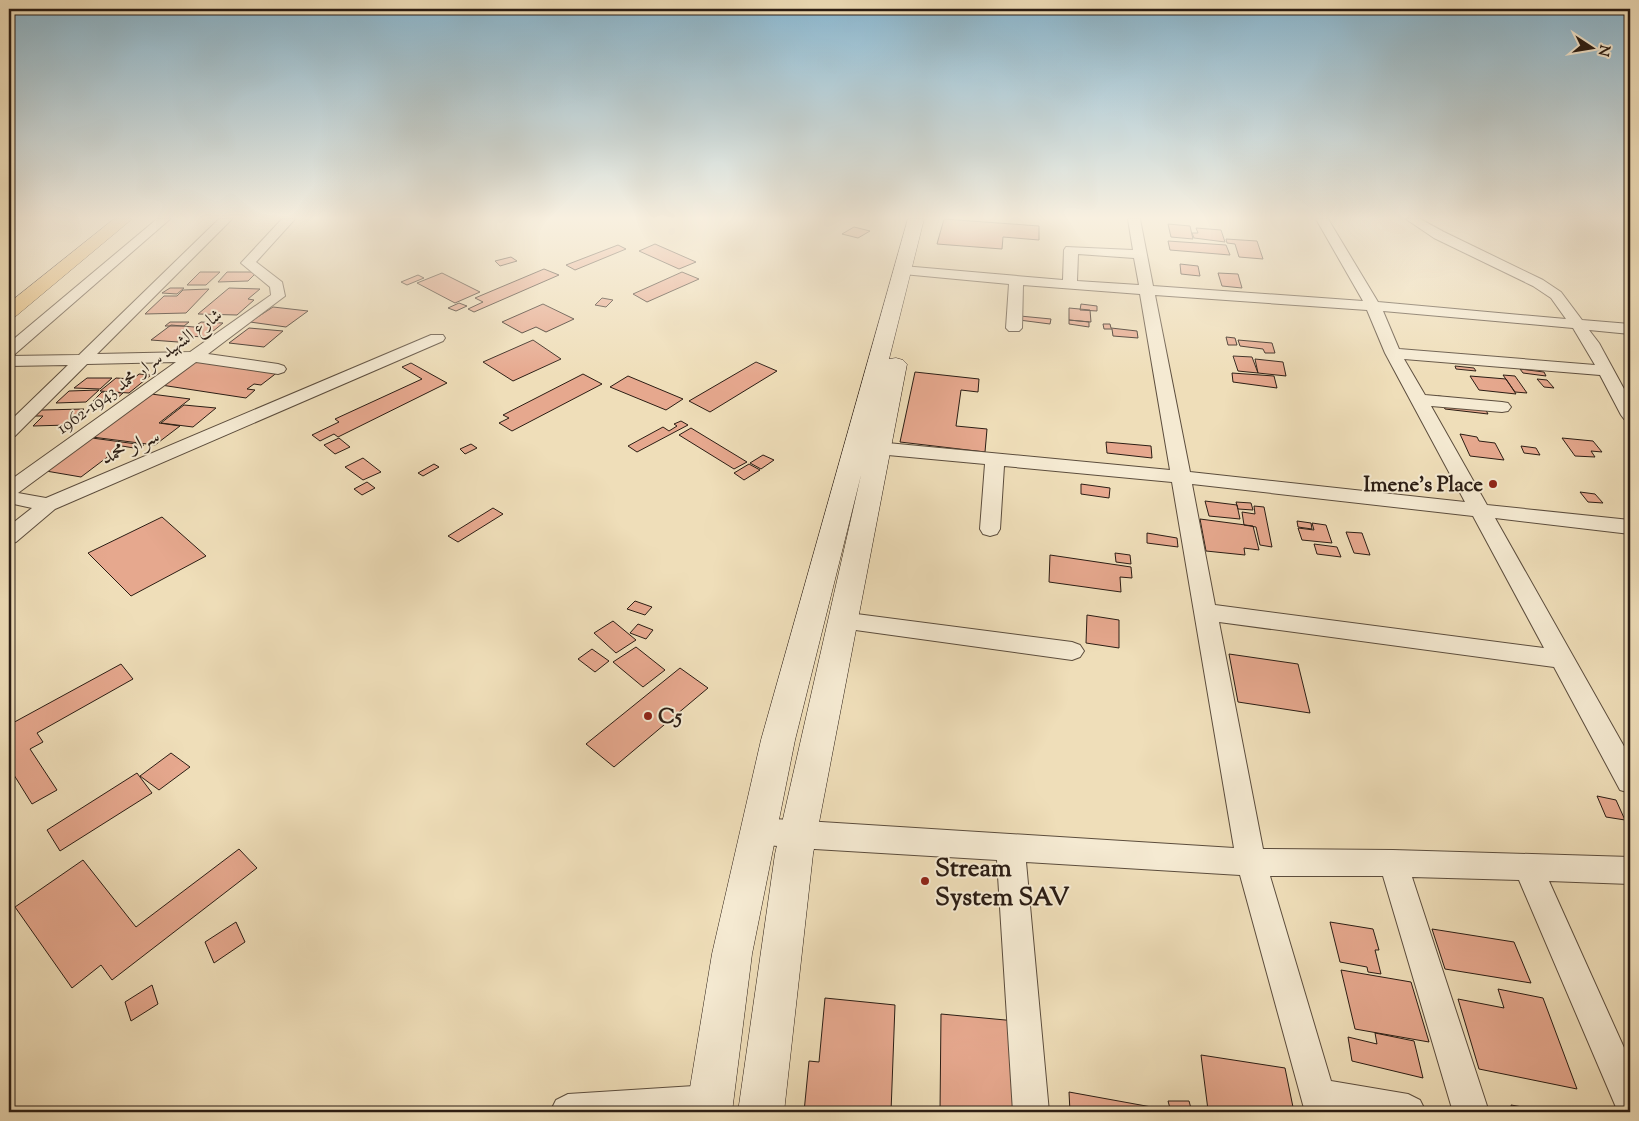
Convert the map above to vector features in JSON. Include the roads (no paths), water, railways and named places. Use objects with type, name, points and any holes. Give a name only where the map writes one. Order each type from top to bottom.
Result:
[{"type":"highway","points":[[9,292],[36,271]]},
{"type":"highway","points":[[9,312],[59,271]]},
{"type":"street","points":[[9,351],[103,271]]},
{"type":"street","points":[[9,432],[173,271]]},
{"type":"street","name":"شارع الشهيد سرار محمد 1943-1962","points":[[9,490],[278,296],[277,285],[259,271]]},
{"type":"street","points":[[761,1112],[774,1001],[798,835],[877,448],[910,271]]},
{"type":"street","points":[[568,1112],[710,1108],[732,954],[778,740],[910,271]]},
{"type":"street","points":[[925,271],[1070,285],[1374,306],[1630,329]]},
{"type":"street","points":[[1070,271],[1070,285]]},
{"type":"street","points":[[1143,271],[1251,862],[1320,1104],[1408,1112]]},
{"type":"street","points":[[1353,271],[1374,306],[1394,352],[1420,400],[1630,782]]},
{"type":"street","points":[[1512,271],[1556,294],[1591,343],[1630,415]]},
{"type":"street","points":[[1014,328],[1016,279]]},
{"type":"street","name":"سرار محمد","points":[[9,538],[48,505],[437,338]]},
{"type":"street","points":[[1394,352],[1607,371]]},
{"type":"street","points":[[9,361],[192,357],[278,369]]},
{"type":"street","points":[[1420,400],[1502,406]]},
{"type":"street","points":[[877,448],[1182,477],[1630,528]]},
{"type":"street","points":[[990,528],[995,460]]},
{"type":"street","points":[[9,497],[48,505]]},
{"type":"street","points":[[1206,612],[1562,659]]},
{"type":"street","points":[[841,620],[1072,650]]},
{"type":"street","points":[[758,831],[1251,862],[1393,862],[1630,870]]},
{"type":"street","points":[[1010,848],[1031,1112]]},
{"type":"street","points":[[1393,862],[1471,1112]]},
{"type":"street","points":[[1528,867],[1630,1100]]},
{"type":"place","name":"Imene's Place","points":[[1493,484]]},
{"type":"place","name":"C5","points":[[648,716]]},
{"type":"place","name":"Stream System SAV","points":[[925,881]]}]
